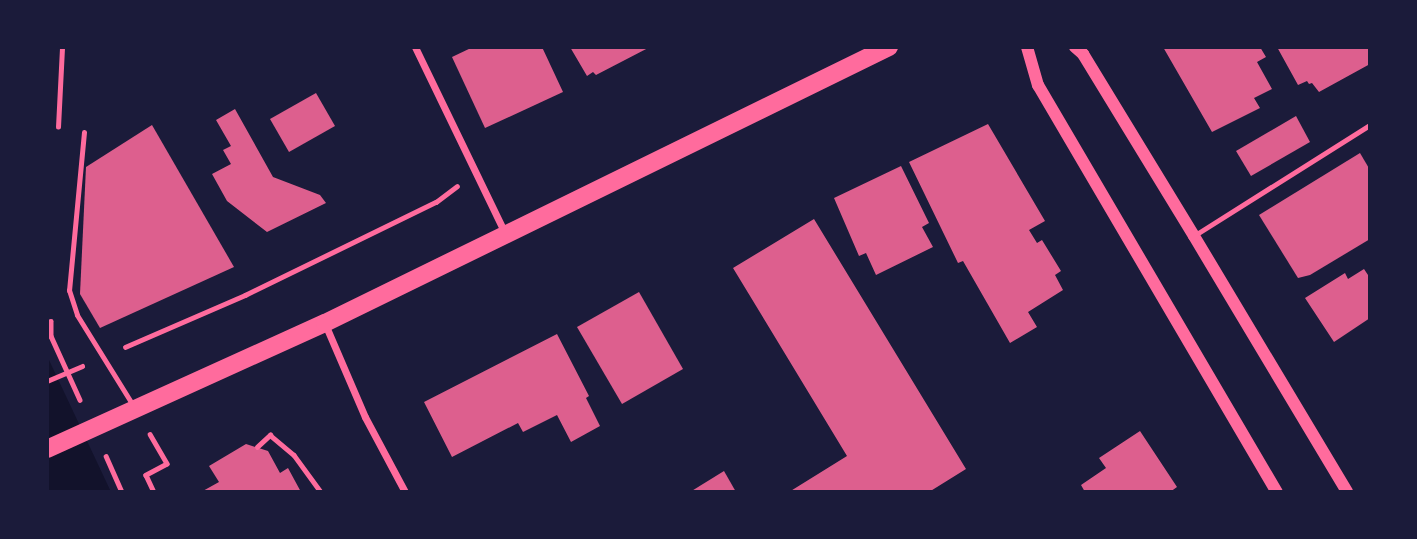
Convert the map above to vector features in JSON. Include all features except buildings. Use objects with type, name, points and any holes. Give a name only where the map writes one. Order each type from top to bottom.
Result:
[{"type":"main road","points":[[47,449],[136,411],[325,323],[889,47]]},
{"type":"street","points":[[415,47],[507,236]]},
{"type":"street","points":[[1027,47],[1038,85],[1277,492]]},
{"type":"street","points":[[1075,47],[1083,54],[1347,492]]},
{"type":"street","points":[[325,323],[365,417],[405,492]]},
{"type":"lane","points":[[1194,236],[1370,125]]},
{"type":"lane","points":[[84,132],[69,290],[78,315],[136,411]]},
{"type":"path","points":[[47,381],[245,295],[436,202],[475,171]]},
{"type":"path","points":[[257,447],[270,435],[294,455],[321,492]]},
{"type":"path","points":[[154,492],[146,475],[167,464]]},
{"type":"path","points":[[114,473],[122,492]]},
{"type":"shaded area","points":[[47,355],[49,360],[111,492],[47,492]]}]
